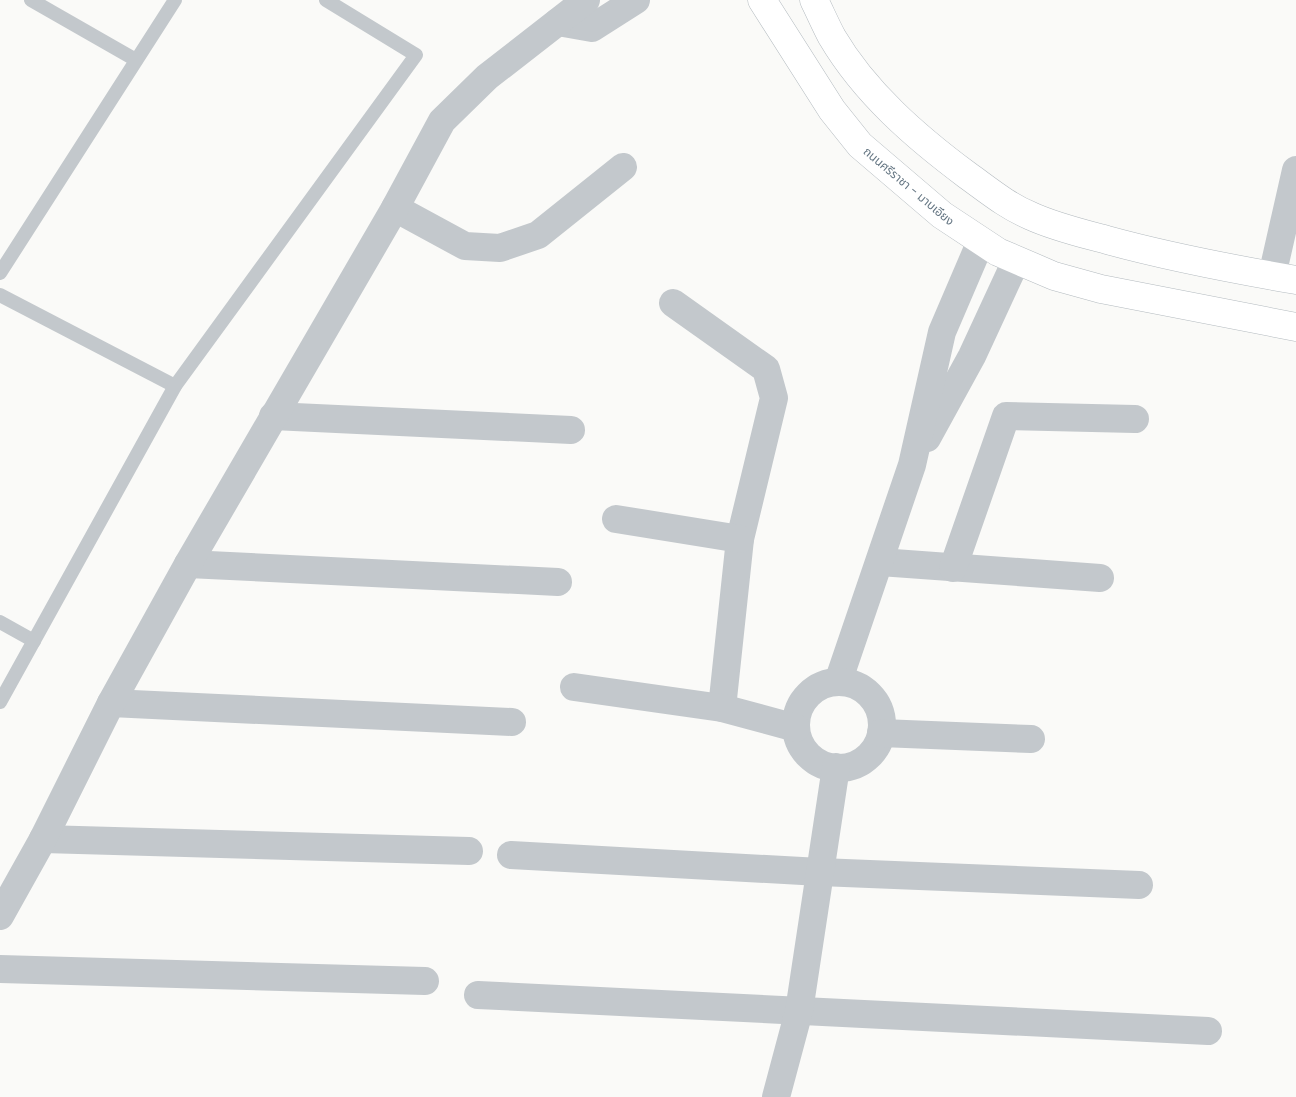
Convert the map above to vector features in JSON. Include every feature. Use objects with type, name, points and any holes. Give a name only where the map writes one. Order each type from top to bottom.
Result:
[{"type":"main road","name":"ถนนศรีราชา - มาบเอียง","points":[[762,0],[832,110],[860,145],[942,215],[998,252],[1054,276],[1101,289],[1296,327]]},
{"type":"main road","points":[[814,0],[833,38],[868,88],[942,156],[1016,209],[1032,217],[1077,232],[1128,246],[1204,264],[1284,278]]},
{"type":"street","points":[[0,916],[43,839],[111,703],[188,564],[395,208],[442,121],[487,77],[586,0]]},
{"type":"street","points":[[558,22],[592,28],[636,0]]},
{"type":"street","points":[[395,208],[465,246],[500,248],[538,235],[623,167]]},
{"type":"street","points":[[1284,278],[1296,170]]},
{"type":"street","points":[[838,682],[912,465],[942,332],[981,241]]},
{"type":"street","points":[[912,465],[972,356],[1016,260]]},
{"type":"street","points":[[673,303],[766,369],[774,398],[740,539],[722,708]]},
{"type":"street","points":[[273,416],[571,430]]},
{"type":"street","points":[[952,568],[1006,416],[1135,419]]},
{"type":"street","points":[[616,518],[740,539]]},
{"type":"street","points":[[880,562],[1100,578]]},
{"type":"street","points":[[188,564],[558,582]]},
{"type":"street","points":[[838,682],[851,683],[863,688],[879,708],[882,720],[882,733],[870,755],[848,767],[824,765],[813,759],[804,750],[798,739],[796,728],[797,714],[803,701],[812,691],[824,684],[838,682]]},
{"type":"street","points":[[574,687],[722,708],[796,728]]},
{"type":"street","points":[[111,703],[512,722]]},
{"type":"street","points":[[882,733],[1031,739]]},
{"type":"street","points":[[776,1097],[799,1011],[836,767]]},
{"type":"street","points":[[43,839],[469,851]]},
{"type":"street","points":[[511,855],[820,872],[1139,885]]},
{"type":"street","points":[[0,969],[426,981]]},
{"type":"street","points":[[478,995],[1208,1031]]},
{"type":"lane","points":[[31,0],[136,60]]},
{"type":"lane","points":[[0,273],[175,0]]},
{"type":"lane","points":[[0,702],[175,386],[416,55],[326,0]]},
{"type":"lane","points":[[0,295],[175,386]]},
{"type":"lane","points":[[0,622],[34,640]]}]
